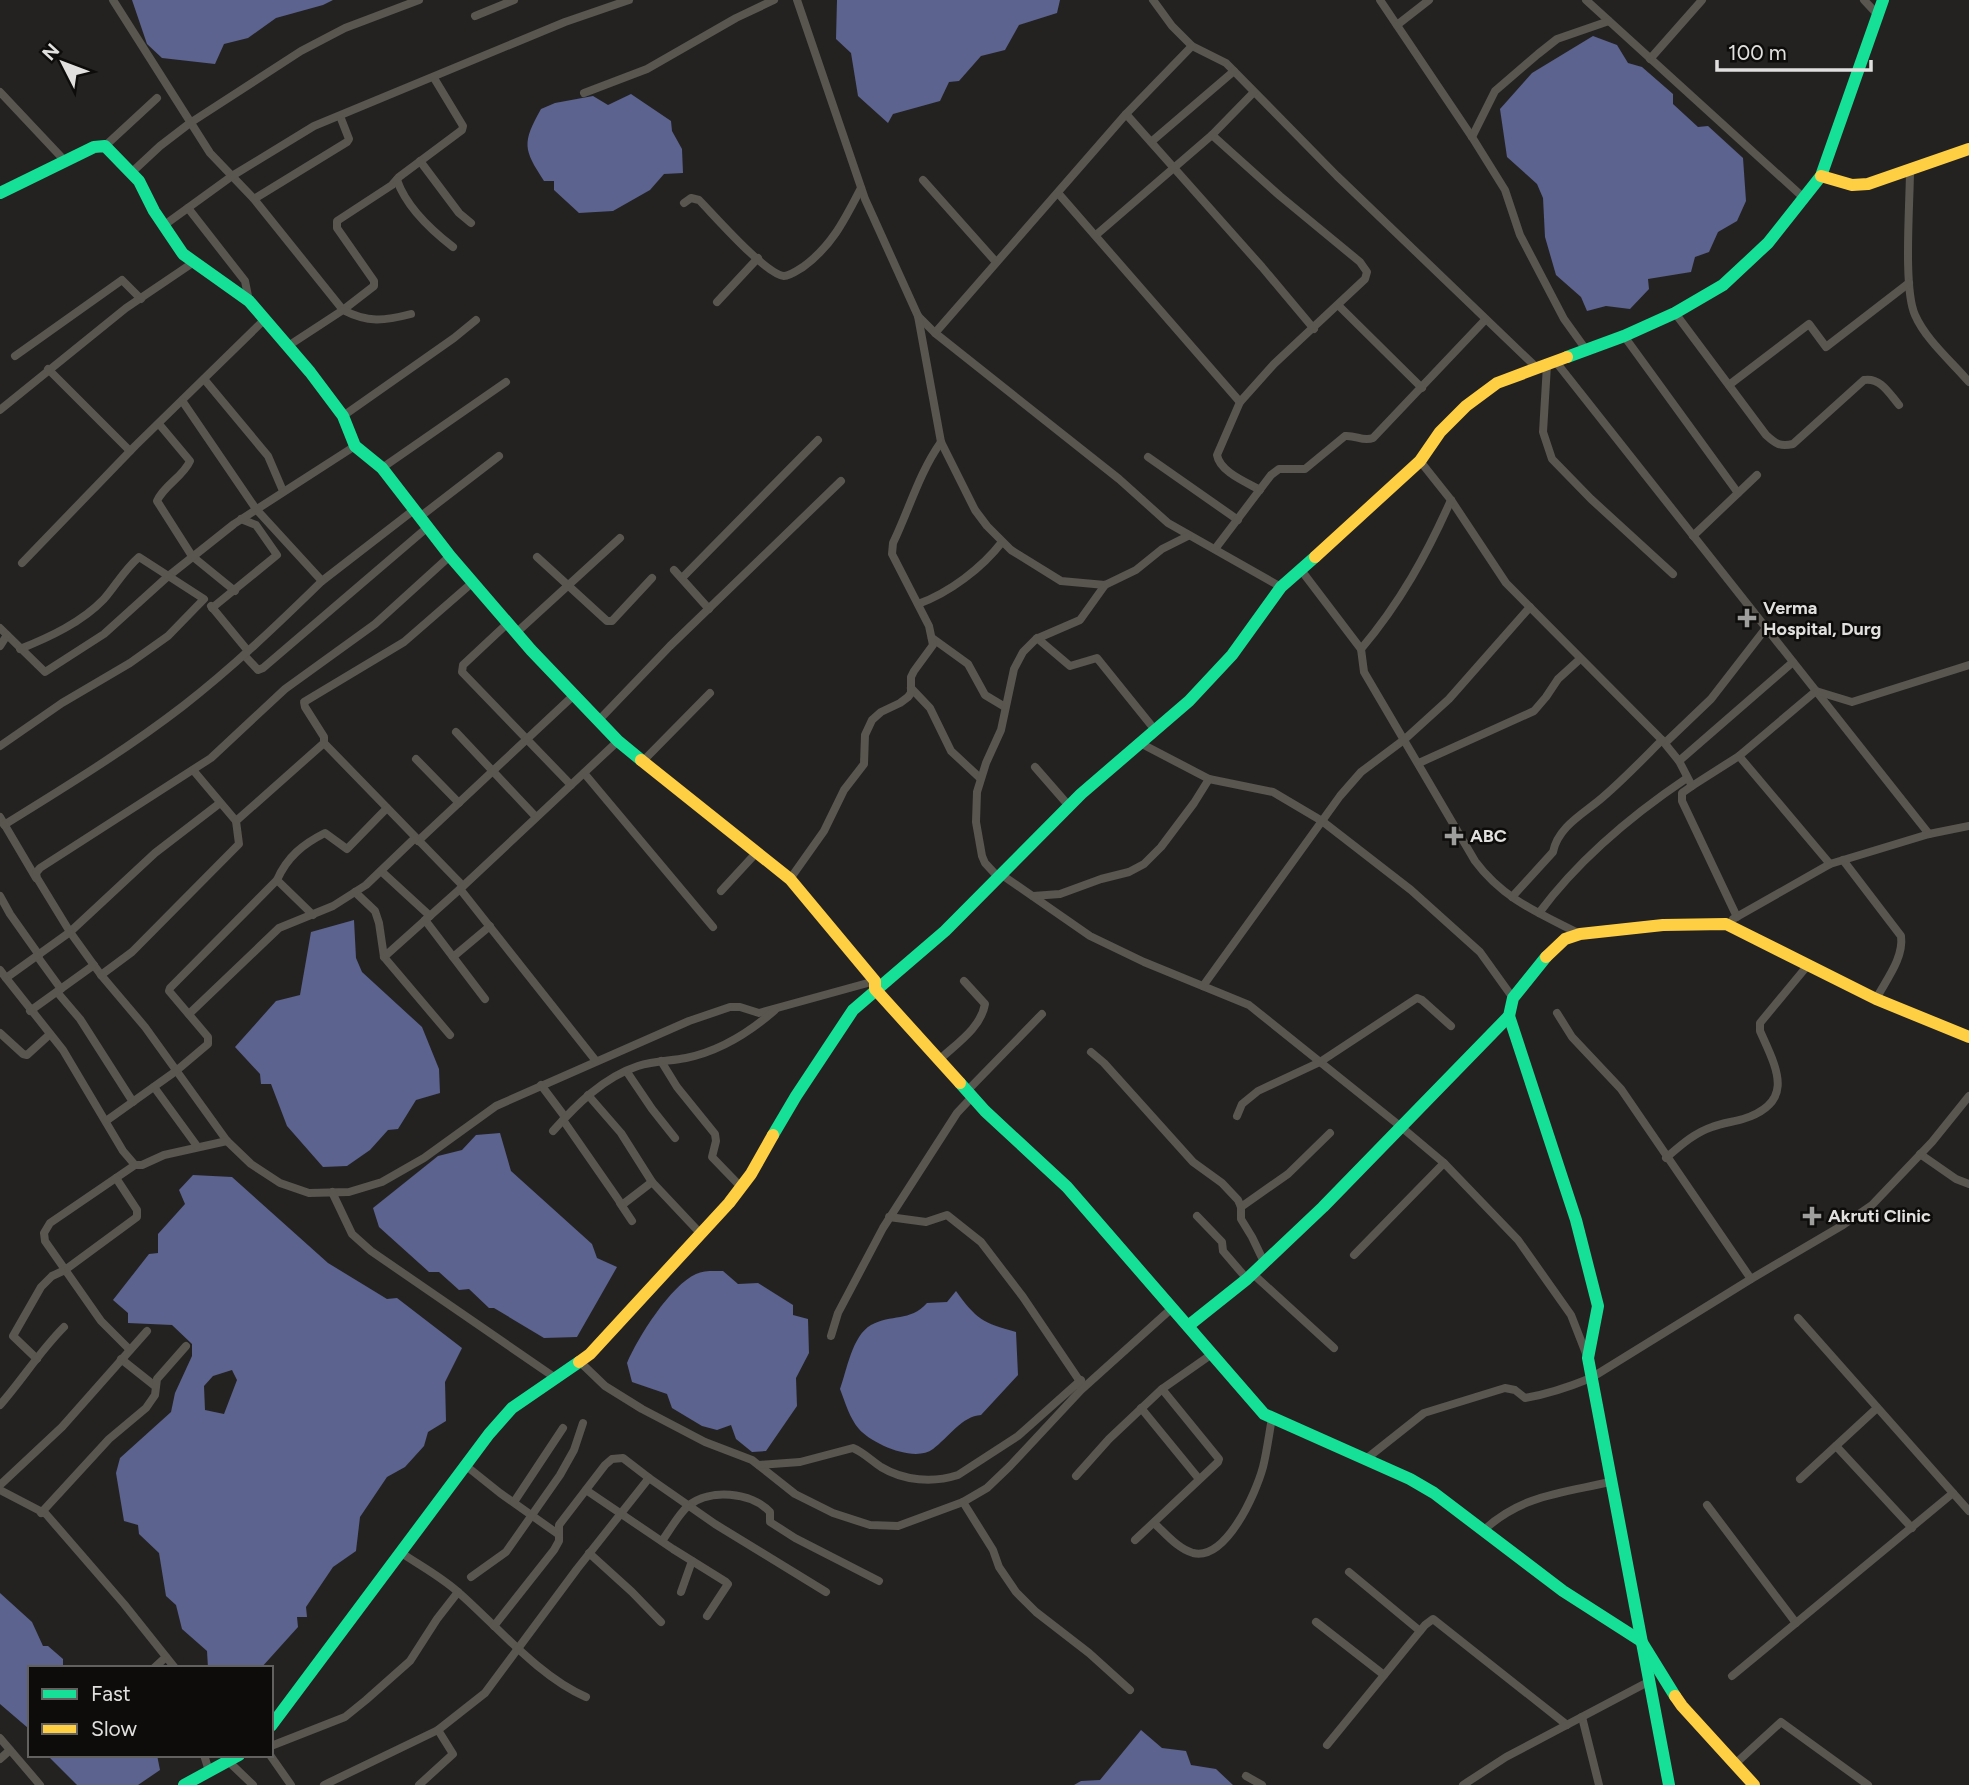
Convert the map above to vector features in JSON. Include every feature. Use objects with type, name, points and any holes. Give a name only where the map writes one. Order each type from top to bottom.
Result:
[{"type":"street","points":[[113,0],[210,153],[254,199],[343,310],[353,316],[370,320],[411,314]]},
{"type":"street","points":[[131,173],[190,123],[301,51],[345,28],[419,0]]},
{"type":"street","points":[[475,16],[514,0]]},
{"type":"street","points":[[163,226],[232,176],[314,126],[565,22],[629,0]]},
{"type":"street","points":[[584,93],[648,69],[736,18],[774,0]]},
{"type":"street","points":[[797,0],[861,188],[918,316],[941,442],[975,510],[1002,542],[1061,581],[1105,586]]},
{"type":"street","points":[[1153,0],[1172,26],[1192,46],[1226,63],[1485,320],[1547,365],[1693,536],[1929,834]]},
{"type":"street","points":[[1380,0],[1505,190],[1520,235],[1564,319],[1587,351]]},
{"type":"street","points":[[1397,25],[1429,0]]},
{"type":"street","points":[[1586,0],[1805,199]]},
{"type":"street","points":[[1650,59],[1702,0]]},
{"type":"street","points":[[1864,0],[1878,15]]},
{"type":"street","points":[[273,1723],[465,1465],[512,1408],[590,1354],[741,1187],[836,1033],[875,985],[915,958],[1069,806],[1212,678],[1232,655],[1280,587],[1420,461],[1440,432],[1466,406],[1497,383],[1587,351],[1675,313],[1723,285],[1768,243],[1821,176],[1883,0]]},
{"type":"street","points":[[1472,137],[1495,91],[1538,54],[1557,39],[1609,21]]},
{"type":"street","points":[[935,333],[1126,114],[1192,46]]},
{"type":"street","points":[[1151,142],[1234,71]]},
{"type":"street","points":[[288,346],[374,286],[374,281],[337,228],[337,221],[393,185],[461,132],[463,126],[434,78]]},
{"type":"street","points":[[0,92],[65,161]]},
{"type":"street","points":[[1096,235],[1212,135],[1254,92]]},
{"type":"street","points":[[0,193],[94,147],[105,146],[158,98]]},
{"type":"street","points":[[1126,114],[1314,329]]},
{"type":"street","points":[[254,199],[347,142],[349,139],[340,116]]},
{"type":"street","points":[[1212,135],[1367,272],[1365,279],[1275,364],[1240,402],[1217,455],[1218,462],[1260,491]]},
{"type":"street","points":[[105,146],[139,181],[163,226],[183,254],[249,301],[310,372],[343,416],[355,446],[382,468],[450,556],[512,628],[618,741],[790,879],[939,1060],[970,1094],[1067,1187],[1264,1414],[1366,1459],[1434,1493],[1563,1591],[1641,1641],[1682,1706],[1754,1785]]},
{"type":"street","points":[[1821,176],[1852,185],[1868,184],[1969,149]]},
{"type":"street","points":[[420,162],[459,213],[471,223]]},
{"type":"street","points":[[1910,170],[1909,283],[1914,313],[1925,331],[1969,382]]},
{"type":"street","points":[[397,180],[430,228],[453,247]]},
{"type":"street","points":[[923,180],[996,262]]},
{"type":"street","points":[[684,203],[691,198],[699,200],[771,270],[783,276],[800,269],[832,240],[861,188]]},
{"type":"street","points":[[1058,192],[1240,402]]},
{"type":"street","points":[[188,208],[245,281],[249,301]]},
{"type":"street","points":[[717,302],[758,258]]},
{"type":"street","points":[[0,410],[48,369],[194,262]]},
{"type":"street","points":[[15,356],[122,280],[141,299]]},
{"type":"street","points":[[1729,385],[1809,324],[1826,347],[1909,283]]},
{"type":"street","points":[[1338,305],[1422,388]]},
{"type":"street","points":[[1675,313],[1766,435],[1776,444],[1793,444],[1864,380],[1879,382],[1899,405]]},
{"type":"street","points":[[918,316],[935,333],[1119,479],[1168,523],[1280,587]]},
{"type":"street","points":[[22,563],[130,451],[265,319]]},
{"type":"street","points":[[343,416],[476,320]]},
{"type":"street","points":[[1215,549],[1279,469],[1305,469],[1345,436],[1351,435],[1364,440],[1373,438],[1485,320]]},
{"type":"street","points":[[1624,336],[1738,493]]},
{"type":"street","points":[[1547,365],[1543,432],[1552,460],[1673,574]]},
{"type":"street","points":[[48,369],[130,451]]},
{"type":"street","points":[[204,379],[268,456],[284,491]]},
{"type":"street","points":[[382,468],[506,383]]},
{"type":"street","points":[[183,402],[256,509],[322,581]]},
{"type":"street","points":[[159,424],[190,464],[162,492],[157,501],[192,556],[235,591]]},
{"type":"street","points":[[682,578],[818,440]]},
{"type":"street","points":[[790,879],[824,831],[844,790],[864,764],[865,735],[872,720],[908,697],[914,670],[933,645],[918,604],[892,554],[893,543],[928,460],[941,442]]},
{"type":"street","points":[[0,628],[45,672],[104,634],[192,556],[241,519],[355,446]]},
{"type":"street","points":[[20,649],[47,638],[87,614],[102,601],[139,557],[204,599],[258,670],[263,668],[422,517],[499,456]]},
{"type":"street","points":[[1148,457],[1238,520]]},
{"type":"street","points":[[1420,461],[1451,500],[1506,583],[1663,742],[1679,761],[1690,782]]},
{"type":"street","points":[[1693,536],[1757,475]]},
{"type":"street","points":[[598,721],[841,481]]},
{"type":"street","points":[[1361,649],[1404,593],[1429,550],[1451,500]]},
{"type":"street","points":[[422,517],[322,581],[246,653],[182,707],[129,746],[2,821],[70,932],[101,975],[145,1027],[227,1141],[251,1164],[280,1183],[309,1193],[349,1192],[382,1182],[424,1158],[496,1106],[689,1021],[730,1007],[759,1013],[875,985]]},
{"type":"street","points":[[212,608],[278,555],[256,526],[241,519]]},
{"type":"street","points":[[1188,536],[1162,549],[1136,570],[1105,586],[1080,621],[1037,638],[1023,652],[1013,669],[1001,730],[980,778],[976,805],[979,843],[985,863],[1090,936],[1249,1006],[1444,1163],[1518,1240],[1571,1315],[1588,1358],[1669,1785]]},
{"type":"street","points":[[570,785],[462,672],[463,665],[567,587],[620,538]]},
{"type":"street","points":[[918,604],[956,583],[994,553],[1002,542]]},
{"type":"street","points":[[37,878],[36,873],[40,868],[211,758],[285,689],[375,624],[450,556]]},
{"type":"street","points":[[537,557],[607,621],[612,621],[652,578]]},
{"type":"street","points":[[674,570],[709,609]]},
{"type":"street","points":[[1301,570],[1361,649],[1364,672],[1475,860],[1489,879],[1512,897],[1580,934]]},
{"type":"street","points":[[473,582],[404,642],[304,702],[305,708],[324,737],[324,743],[461,887],[596,1061]]},
{"type":"street","points":[[0,746],[168,636],[204,599]]},
{"type":"street","points":[[1203,986],[1322,821],[1361,772],[1405,739],[1449,699],[1530,607]]},
{"type":"street","points":[[1512,897],[1553,852],[1555,842],[1561,834],[1711,699],[1766,628]]},
{"type":"street","points":[[0,646],[7,635]]},
{"type":"street","points":[[932,638],[968,664],[985,695],[1005,707]]},
{"type":"street","points":[[1037,638],[1070,666],[1097,658],[1155,730]]},
{"type":"street","points":[[1419,764],[1534,711],[1558,680],[1580,659]]},
{"type":"street","points":[[1679,761],[1793,662]]},
{"type":"street","points":[[1816,691],[1852,702],[1969,665]]},
{"type":"street","points":[[911,688],[930,708],[951,751],[980,778]]},
{"type":"street","points":[[1539,913],[1562,882],[1581,863],[1661,795],[1739,756],[1816,691]]},
{"type":"street","points":[[643,761],[710,693]]},
{"type":"street","points":[[189,1014],[279,928],[313,915],[355,892],[381,871],[574,695]]},
{"type":"street","points":[[456,732],[536,817]]},
{"type":"street","points":[[384,957],[618,741]]},
{"type":"street","points":[[236,821],[324,743]]},
{"type":"street","points":[[1140,743],[1209,779],[1273,792],[1322,821],[1411,890],[1480,952],[1513,998]]},
{"type":"street","points":[[1739,756],[1830,864]]},
{"type":"street","points":[[416,759],[458,803]]},
{"type":"street","points":[[1035,767],[1069,806]]},
{"type":"street","points":[[101,975],[132,952],[239,844],[236,821],[192,771]]},
{"type":"street","points":[[584,773],[713,927]]},
{"type":"street","points":[[1033,896],[1060,894],[1101,878],[1129,872],[1144,864],[1174,831],[1209,779]]},
{"type":"street","points":[[1690,782],[1682,793],[1682,801],[1731,920],[1808,965],[1876,999],[1969,1037]]},
{"type":"street","points":[[6,978],[70,932],[178,832],[220,803]]},
{"type":"street","points":[[106,1121],[176,1071],[210,1041],[169,991],[170,988],[277,880],[284,866],[302,847],[325,833],[347,849],[387,808]]},
{"type":"street","points":[[1588,1358],[1598,1306],[1576,1220],[1510,1016],[1513,998],[1553,948],[1565,939],[1580,934],[1731,920],[1830,864],[1929,834],[1969,825]]},
{"type":"street","points":[[721,891],[757,852]]},
{"type":"street","points":[[1843,860],[1901,936],[1899,955],[1876,999]]},
{"type":"street","points":[[381,871],[427,918],[485,999]]},
{"type":"street","points":[[277,880],[313,915]]},
{"type":"street","points":[[355,892],[375,911],[384,957],[450,1035]]},
{"type":"street","points":[[0,896],[9,914],[133,1102]]},
{"type":"street","points":[[453,957],[489,926]]},
{"type":"street","points":[[30,1011],[94,965]]},
{"type":"street","points":[[1666,1158],[1699,1133],[1755,1115],[1772,1101],[1779,1091],[1779,1080],[1760,1031],[1760,1023],[1808,965]]},
{"type":"street","points":[[0,970],[63,1050],[129,1160],[135,1165]]},
{"type":"street","points":[[939,1060],[978,1023],[984,1013],[985,1004],[964,981]]},
{"type":"street","points":[[1237,1116],[1242,1104],[1258,1090],[1320,1062],[1417,999],[1422,1000],[1451,1026]]},
{"type":"street","points":[[553,1131],[588,1095],[636,1067],[687,1058],[721,1045],[750,1031],[778,1008]]},
{"type":"street","points":[[1557,1013],[1572,1037],[1621,1089],[1751,1279]]},
{"type":"street","points":[[831,1336],[838,1313],[889,1217],[950,1123],[970,1094],[1042,1014]]},
{"type":"street","points":[[1188,1326],[1250,1276],[1323,1207],[1510,1016]]},
{"type":"street","points":[[0,1033],[27,1055],[49,1035]]},
{"type":"street","points":[[1091,1052],[1194,1162],[1222,1183],[1238,1200],[1241,1219],[1264,1262]]},
{"type":"street","points":[[661,1061],[715,1134],[712,1157],[741,1187]]},
{"type":"street","points":[[627,1072],[675,1138]]},
{"type":"street","points":[[541,1085],[632,1221]]},
{"type":"street","points":[[154,1087],[197,1146]]},
{"type":"street","points":[[588,1095],[621,1133],[652,1182],[700,1233]]},
{"type":"street","points":[[1366,1459],[1424,1413],[1440,1407],[1506,1388],[1515,1390],[1525,1398],[1544,1395],[1564,1390],[1591,1378],[1872,1205],[1969,1096]]},
{"type":"street","points":[[1241,1207],[1288,1174],[1329,1133]]},
{"type":"street","points":[[130,1350],[101,1321],[44,1241],[47,1226],[135,1165],[142,1165],[164,1154],[227,1141]]},
{"type":"street","points":[[1920,1154],[1956,1179],[1969,1184]]},
{"type":"street","points":[[1354,1255],[1444,1163]]},
{"type":"street","points":[[37,1359],[13,1336],[41,1287],[52,1276],[65,1270],[137,1217],[136,1210],[116,1178]]},
{"type":"street","points":[[620,1203],[624,1205],[652,1182]]},
{"type":"street","points":[[332,1192],[352,1234],[371,1251],[557,1379]]},
{"type":"street","points":[[889,1217],[926,1222],[947,1215],[969,1230],[1023,1297],[1081,1380],[1081,1390]]},
{"type":"street","points":[[1197,1216],[1222,1242],[1223,1251],[1334,1348]]},
{"type":"street","points":[[579,1361],[605,1385],[642,1409],[705,1442],[759,1465],[795,1494],[833,1513],[870,1525],[898,1526],[963,1502],[987,1488],[1081,1390],[1171,1309]]},
{"type":"street","points":[[1798,1318],[1969,1511]]},
{"type":"street","points":[[0,1405],[64,1327]]},
{"type":"street","points":[[147,1331],[62,1427],[0,1487],[46,1514],[173,1666]]},
{"type":"street","points":[[41,1513],[109,1439],[146,1408],[155,1395],[157,1379],[186,1346]]},
{"type":"street","points":[[1076,1476],[1109,1439],[1162,1389],[1212,1354]]},
{"type":"street","points":[[121,1359],[155,1386]]},
{"type":"street","points":[[759,1465],[800,1462],[853,1448],[901,1476],[949,1478],[958,1475],[1018,1436],[1081,1380]]},
{"type":"street","points":[[1135,1540],[1219,1459],[1162,1389]]},
{"type":"street","points":[[1141,1408],[1199,1479]]},
{"type":"street","points":[[1800,1479],[1877,1408]]},
{"type":"street","points":[[1154,1523],[1183,1550],[1195,1554],[1210,1553],[1222,1545],[1234,1527],[1263,1467],[1272,1418]]},
{"type":"street","points":[[471,1577],[506,1552],[526,1525],[530,1514],[560,1475],[574,1450],[583,1423]]},
{"type":"street","points":[[514,1502],[563,1428]]},
{"type":"street","points":[[1836,1446],[1912,1528]]},
{"type":"street","points":[[494,1626],[554,1550],[559,1541],[559,1525],[604,1465],[617,1457],[623,1458],[689,1505],[826,1591]]},
{"type":"street","points":[[465,1465],[558,1534]]},
{"type":"street","points":[[324,1785],[438,1730],[485,1693],[518,1646],[649,1478]]},
{"type":"street","points":[[1484,1530],[1499,1517],[1530,1500],[1610,1482]]},
{"type":"street","points":[[586,1490],[727,1584],[707,1616]]},
{"type":"street","points":[[662,1541],[689,1505],[715,1493],[740,1497],[766,1508],[770,1512],[770,1522],[795,1538],[879,1581]]},
{"type":"street","points":[[1732,1675],[1953,1493]]},
{"type":"street","points":[[963,1502],[1016,1592],[1036,1612],[1089,1653],[1130,1690]]},
{"type":"street","points":[[1707,1505],[1796,1623]]},
{"type":"street","points":[[400,1552],[458,1592],[567,1689],[586,1697]]},
{"type":"street","points":[[589,1553],[661,1622]]},
{"type":"street","points":[[681,1592],[692,1561]]},
{"type":"street","points":[[1349,1572],[1420,1631]]},
{"type":"street","points":[[273,1745],[345,1717],[366,1700],[410,1661],[436,1619],[458,1592]]},
{"type":"street","points":[[1327,1745],[1420,1631],[1433,1619],[1567,1725]]},
{"type":"street","points":[[1316,1622],[1384,1675]]},
{"type":"street","points":[[156,1666],[166,1657]]},
{"type":"street","points":[[1463,1785],[1506,1757],[1648,1682]]},
{"type":"street","points":[[1582,1717],[1599,1785]]},
{"type":"street","points":[[1735,1764],[1781,1722],[1868,1785]]},
{"type":"street","points":[[419,1785],[453,1754],[438,1730]]},
{"type":"street","points":[[0,1738],[40,1785]]},
{"type":"street","points":[[0,1759],[10,1750]]},
{"type":"street","points":[[205,1757],[209,1772]]},
{"type":"street","points":[[271,1757],[291,1785]]},
{"type":"street","points":[[188,1784],[233,1758],[253,1785]]},
{"type":"street","points":[[1246,1776],[1262,1785]]},
{"type":"water","points":[[132,0],[333,0],[276,18],[248,38],[224,44],[215,64],[162,58],[147,44]]},
{"type":"water","points":[[837,0],[1060,0],[1057,13],[1019,25],[1005,50],[981,56],[959,81],[949,82],[940,101],[893,114],[888,123],[858,96],[851,53],[836,39]]},
{"type":"water","points":[[1593,36],[1617,45],[1628,63],[1642,67],[1673,94],[1673,104],[1698,127],[1708,126],[1743,158],[1746,201],[1737,221],[1718,232],[1709,252],[1695,257],[1691,272],[1648,279],[1649,289],[1630,309],[1606,306],[1587,311],[1581,297],[1556,275],[1545,237],[1543,198],[1537,184],[1507,157],[1500,109],[1532,73]]},
{"type":"water","points":[[631,94],[671,121],[672,131],[682,149],[683,173],[664,174],[650,190],[613,211],[579,213],[554,190],[554,181],[544,181],[537,170],[529,153],[530,130],[541,109],[555,103],[593,96],[608,105]]},
{"type":"water","points":[[354,920],[356,958],[362,972],[422,1027],[439,1069],[440,1093],[416,1100],[398,1129],[388,1130],[370,1150],[347,1166],[323,1167],[287,1126],[271,1084],[261,1084],[260,1074],[235,1047],[276,1001],[300,995],[311,932]]},
{"type":"water","points":[[500,1133],[511,1171],[592,1244],[597,1258],[617,1267],[577,1337],[544,1338],[494,1308],[489,1308],[469,1289],[459,1290],[439,1272],[429,1272],[379,1227],[373,1208],[438,1156],[462,1150],[476,1135]]},
{"type":"water","points":[[193,1175],[232,1177],[328,1263],[387,1299],[397,1298],[462,1348],[445,1382],[446,1421],[428,1432],[424,1446],[405,1467],[387,1477],[360,1517],[356,1551],[333,1567],[306,1607],[307,1617],[297,1617],[298,1627],[263,1666],[208,1666],[207,1651],[182,1629],[176,1605],[166,1596],[159,1553],[139,1534],[138,1525],[124,1521],[116,1473],[120,1458],[171,1412],[175,1393],[192,1356],[192,1344],[172,1325],[128,1323],[128,1313],[113,1300],[149,1254],[158,1253],[158,1234],[185,1204],[179,1190]],"holes":[[[232,1370],[237,1380],[224,1414],[205,1410],[204,1386],[213,1376]]]},
{"type":"water","points":[[723,1271],[738,1284],[758,1283],[793,1305],[793,1315],[808,1319],[809,1353],[796,1378],[797,1406],[766,1451],[752,1452],[736,1439],[731,1425],[717,1430],[702,1426],[672,1408],[667,1394],[632,1382],[627,1363],[647,1326],[676,1289],[699,1273]]},
{"type":"water","points":[[956,1291],[981,1319],[1016,1332],[1018,1375],[981,1415],[961,1423],[933,1449],[916,1454],[883,1446],[865,1435],[856,1425],[840,1389],[855,1345],[864,1330],[871,1325],[914,1313],[927,1303],[947,1302]]},
{"type":"water","points":[[0,1593],[32,1622],[43,1646],[48,1646],[63,1659],[63,1666],[28,1666],[28,1728],[0,1704]]},
{"type":"water","points":[[1141,1730],[1162,1748],[1186,1751],[1191,1765],[1216,1769],[1233,1785],[1074,1785],[1081,1781],[1100,1780]]},
{"type":"water","points":[[49,1757],[157,1757],[160,1770],[138,1785],[77,1785]]},
{"type":"traffic: fast","points":[[1567,357],[1675,313],[1723,285],[1768,243],[1821,176],[1883,0]]},
{"type":"traffic: fast","points":[[0,193],[94,147],[105,146],[139,181],[154,211],[183,254],[249,301],[310,372],[343,416],[355,446],[382,468],[450,556],[531,650],[618,741],[641,760]]},
{"type":"traffic: fast","points":[[773,1135],[853,1010],[945,931],[1081,794],[1189,701],[1232,655],[1281,587],[1315,557]]},
{"type":"traffic: fast","points":[[1188,1326],[1247,1279],[1323,1207],[1509,1016],[1513,998],[1546,957]]},
{"type":"traffic: fast","points":[[1509,1016],[1576,1220],[1598,1306],[1588,1358],[1669,1785]]},
{"type":"traffic: fast","points":[[960,1083],[985,1111],[1067,1187],[1264,1414],[1410,1479],[1434,1493],[1563,1591],[1641,1641],[1675,1696]]},
{"type":"traffic: fast","points":[[273,1723],[489,1434],[512,1408],[579,1362]]},
{"type":"traffic: fast","points":[[184,1785],[235,1757]]},
{"type":"traffic: slow","points":[[1821,176],[1852,185],[1868,184],[1969,149]]},
{"type":"traffic: slow","points":[[1315,557],[1420,461],[1440,432],[1466,406],[1497,383],[1567,357]]},
{"type":"traffic: slow","points":[[641,760],[790,879],[875,981],[875,989],[960,1083]]},
{"type":"traffic: slow","points":[[1546,957],[1565,939],[1580,934],[1663,925],[1726,924],[1876,999],[1969,1037]]},
{"type":"traffic: slow","points":[[579,1362],[590,1354],[729,1203],[751,1174],[773,1135]]},
{"type":"traffic: slow","points":[[1675,1696],[1754,1785]]},
{"type":"place","name":"Verma Hospital, Durg","points":[[1747,618]]},
{"type":"place","name":"ABC","points":[[1454,836]]},
{"type":"place","name":"Akruti Clinic","points":[[1812,1216]]}]
